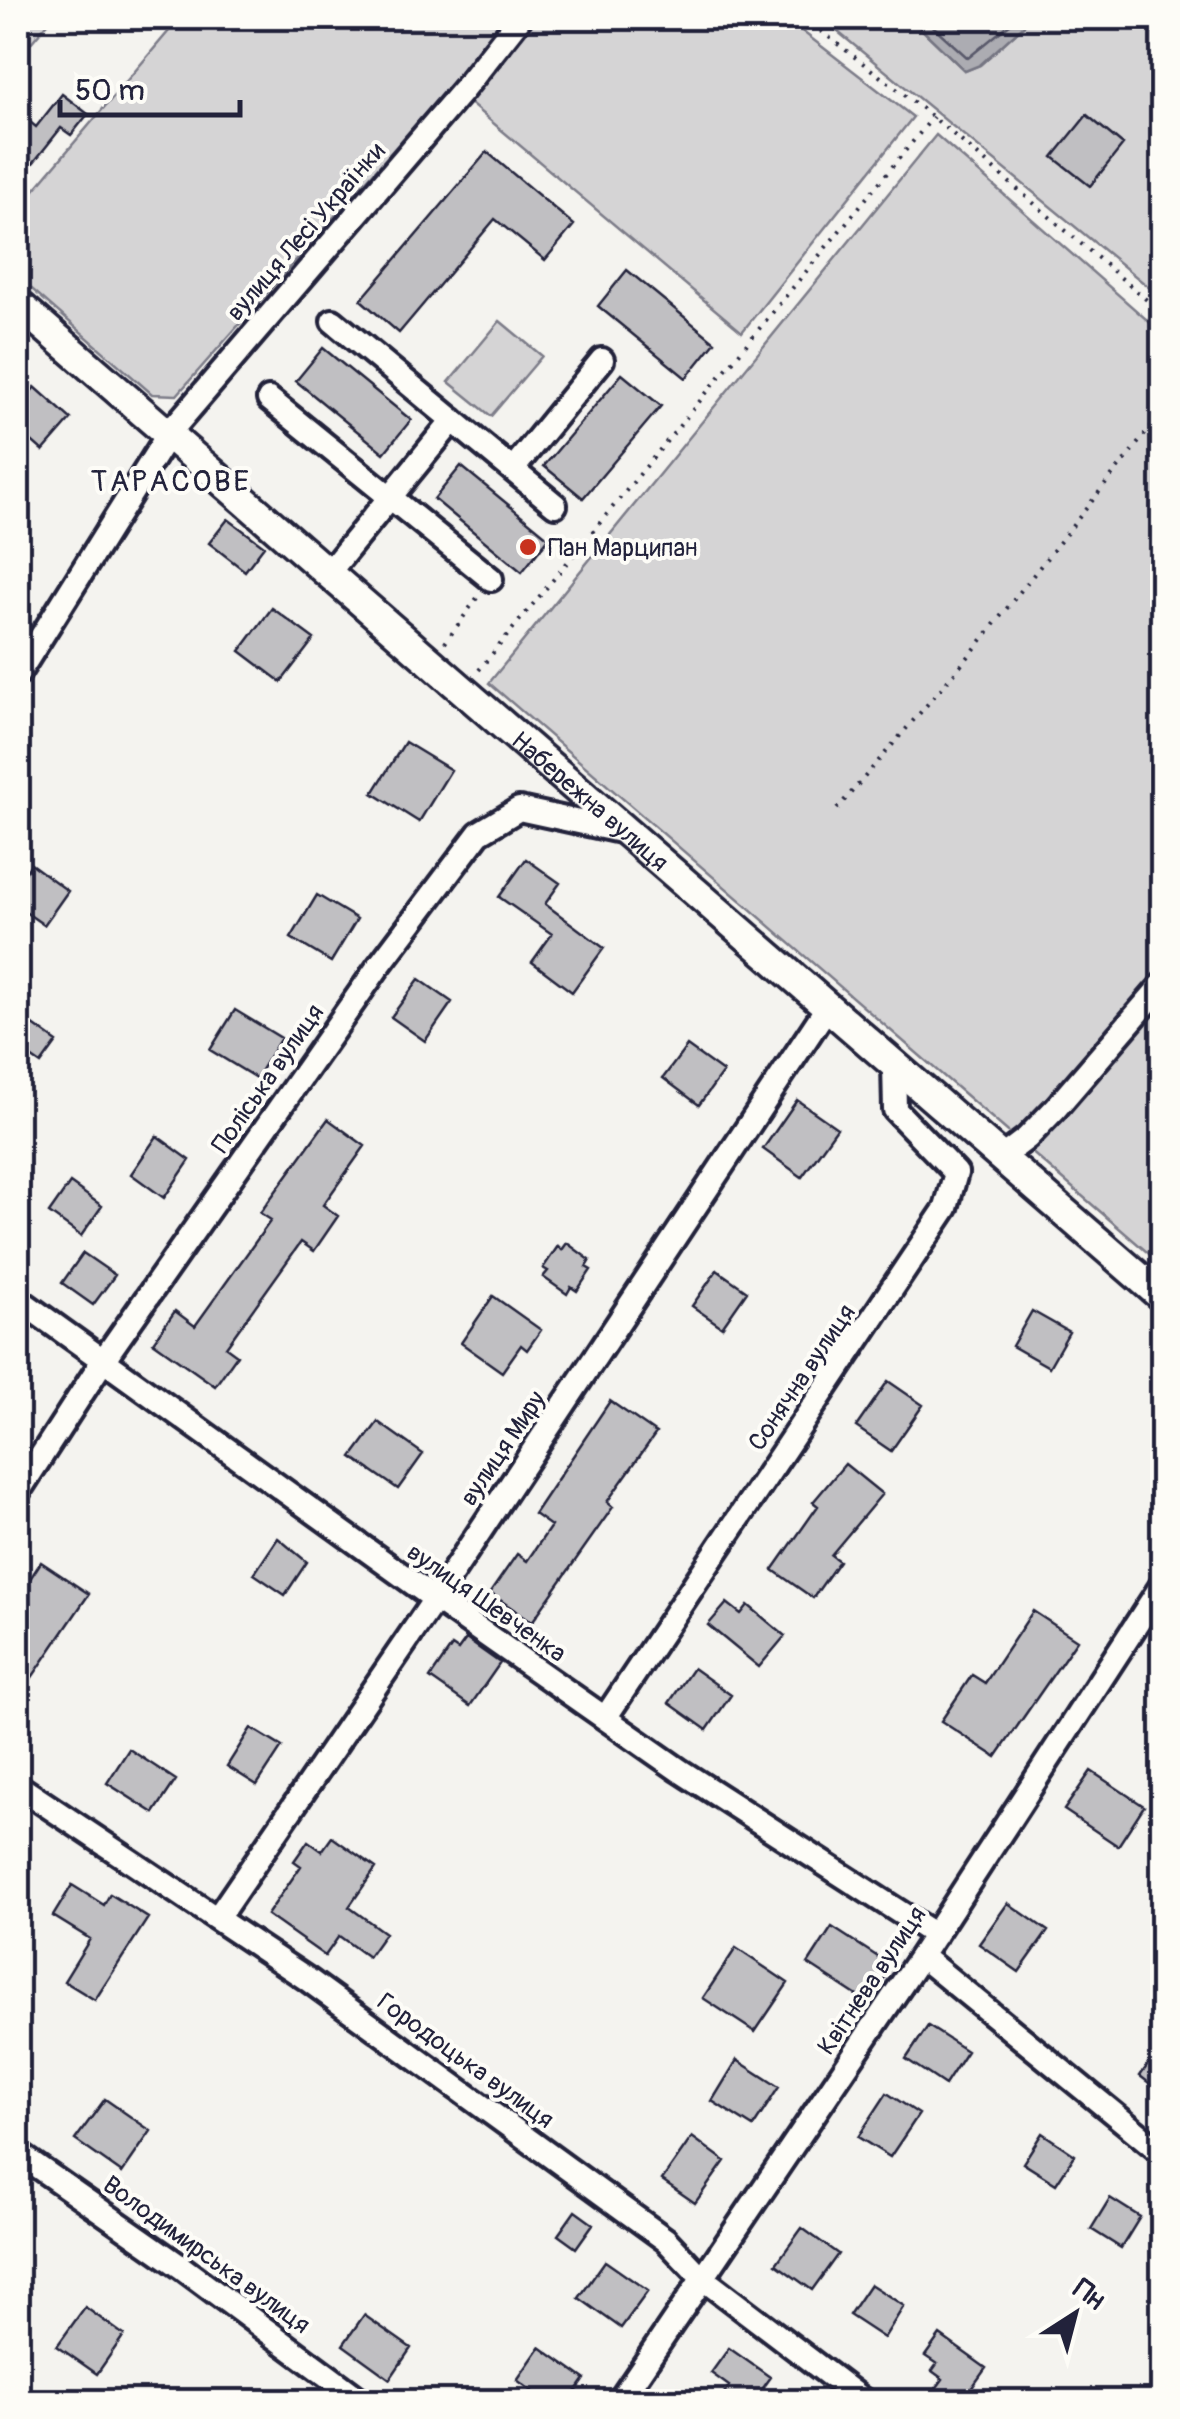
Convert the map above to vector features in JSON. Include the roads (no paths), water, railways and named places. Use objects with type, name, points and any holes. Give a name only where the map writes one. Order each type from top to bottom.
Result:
[{"type":"street","name":"вулиця Лесі Українки","points":[[18,674],[25,644],[168,432],[520,18]]},
{"type":"street","name":"Набережна вулиця","points":[[18,304],[1162,1297]]},
{"type":"street","points":[[333,322],[555,505]]},
{"type":"street","points":[[512,470],[602,360]]},
{"type":"street","points":[[268,399],[491,579]]},
{"type":"street","points":[[329,572],[453,420]]},
{"type":"street","name":"Поліська вулиця","points":[[18,1492],[104,1359],[378,967],[479,833],[520,808],[629,832]]},
{"type":"street","points":[[1002,1157],[1055,1109],[1162,985]]},
{"type":"street","name":"вулиця Миру","points":[[218,1917],[435,1600],[828,1006]]},
{"type":"street","name":"Сонячна вулиця","points":[[605,1718],[946,1208],[956,1173],[895,1110],[894,1063]]},
{"type":"street","name":"вулиця Шевченка","points":[[18,1299],[435,1600],[680,1770],[935,1934]]},
{"type":"street","name":"Квітнева вулиця","points":[[619,2402],[921,1956],[1162,1585]]},
{"type":"street","name":"Городоцька вулиця","points":[[18,1786],[218,1917],[666,2240],[702,2278],[865,2402]]},
{"type":"street","points":[[921,1956],[1162,2153]]},
{"type":"street","name":"Володимирська вулиця","points":[[18,2153],[363,2402]]},
{"type":"water","points":[[910,18],[1032,18],[980,65],[965,71]]},
{"type":"place","name":"Пан Марципан","points":[[528,547]]},
{"type":"district","name":"ТАРАСОВЕ","points":[[171,481]]}]
